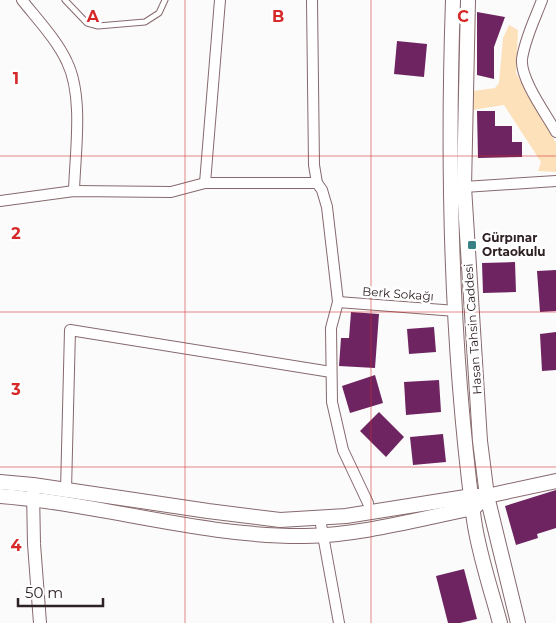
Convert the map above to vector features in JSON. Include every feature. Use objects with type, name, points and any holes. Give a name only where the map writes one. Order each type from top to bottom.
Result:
[{"type":"main road","name":"Hasan Tahsin Caddesi","points":[[453,0],[449,108],[456,311],[466,443],[478,541],[500,623]]},
{"type":"main road","name":"Hasan Tahsin Caddesi","points":[[468,0],[464,187],[480,441],[488,496],[518,623]]},
{"type":"main road","points":[[0,482],[33,492],[217,528],[279,535],[322,535],[473,502],[488,496],[556,481]]},
{"type":"main road","points":[[0,496],[66,490],[208,512],[280,520],[320,519],[473,502]]},
{"type":"street","points":[[22,0],[67,61],[73,77],[76,98],[74,191]]},
{"type":"street","points":[[204,183],[220,0]]},
{"type":"street","points":[[312,0],[314,165],[317,183],[322,190],[327,208],[338,302],[331,328],[332,402],[343,450],[368,503]]},
{"type":"street","points":[[542,0],[529,33],[522,60],[525,77],[556,132]]},
{"type":"street","points":[[464,187],[556,180]]},
{"type":"street","points":[[0,201],[74,191],[172,192],[204,183],[317,183]]},
{"type":"street","name":"Berk Sokağı","points":[[338,302],[456,311]]},
{"type":"street","points":[[66,490],[70,330],[331,372]]},
{"type":"street","points":[[33,492],[34,544],[40,623]]},
{"type":"street","points":[[320,519],[339,623]]},
{"type":"lane","points":[[65,0],[87,23],[98,26],[145,22],[158,14],[165,0]]},
{"type":"shaded area","points":[[509,25],[518,30],[516,73],[556,143],[556,172],[538,171],[541,162],[504,105],[472,110],[473,91],[495,88],[499,83],[503,38]]},
{"type":"building","points":[[477,12],[505,17],[494,47],[494,79],[477,75]]},
{"type":"building","points":[[397,41],[427,44],[424,77],[394,74]]},
{"type":"building","points":[[477,111],[495,111],[495,126],[512,126],[512,142],[522,142],[522,157],[478,158]]},
{"type":"building","points":[[515,262],[516,292],[483,293],[482,263]]},
{"type":"building","points":[[556,270],[556,311],[540,312],[537,271]]},
{"type":"building","points":[[351,312],[379,314],[375,368],[339,366],[341,338],[349,338]]},
{"type":"building","points":[[434,327],[436,352],[409,354],[407,329]]},
{"type":"building","points":[[556,332],[556,370],[542,371],[540,334]]},
{"type":"building","points":[[375,375],[383,403],[350,413],[342,386]]},
{"type":"building","points":[[439,380],[441,412],[406,415],[404,382]]},
{"type":"building","points":[[379,412],[404,437],[386,457],[360,431]]},
{"type":"building","points":[[443,434],[446,462],[413,465],[410,437]]},
{"type":"building","points":[[556,490],[556,528],[537,534],[538,538],[516,545],[505,506]]},
{"type":"building","points":[[464,569],[477,619],[460,623],[448,623],[436,576]]},
{"type":"place","name":"Gürpınar Ortaokulu","points":[[472,245]]}]
